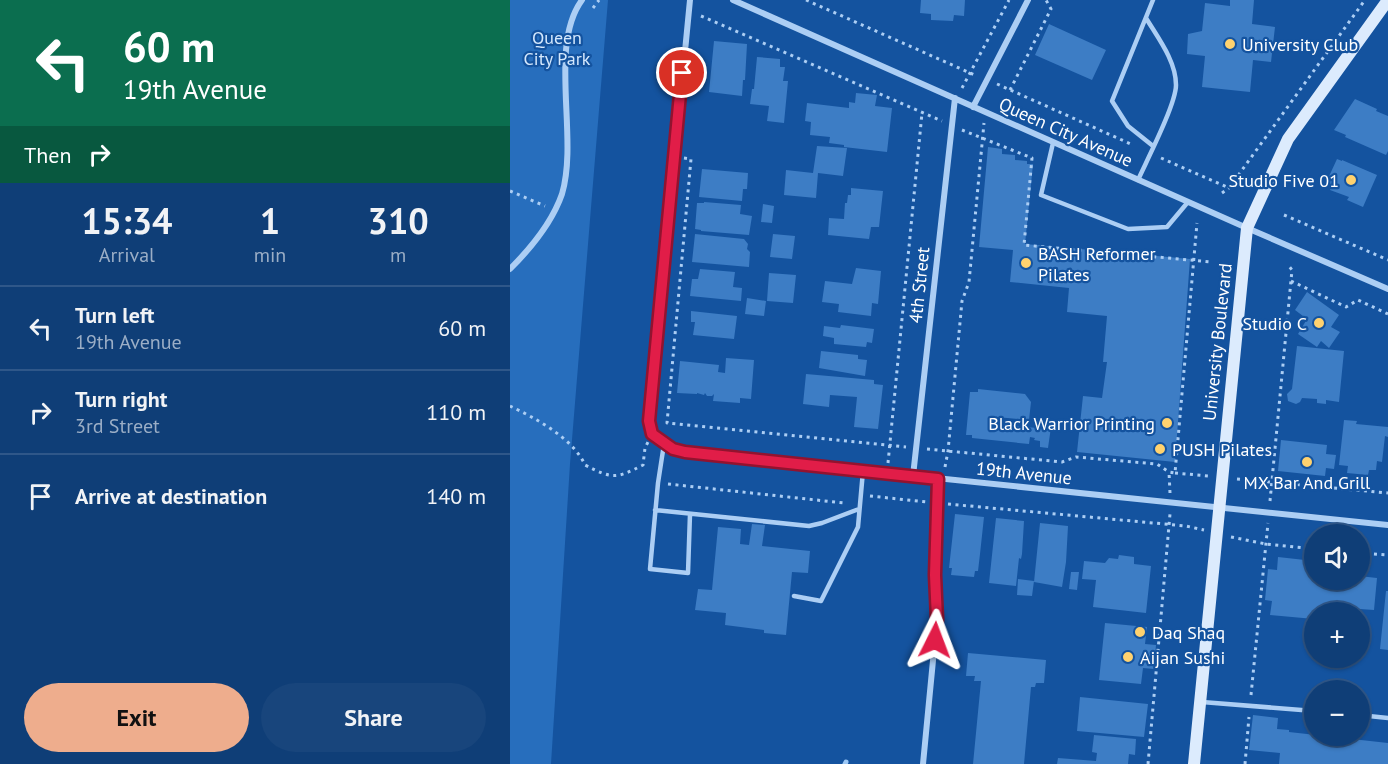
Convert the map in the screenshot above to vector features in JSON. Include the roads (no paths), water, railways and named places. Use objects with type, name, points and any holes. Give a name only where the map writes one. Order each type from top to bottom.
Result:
[{"type":"main road","name":"University Boulevard","points":[[1194,764],[1215,533],[1247,228],[1288,139],[1388,0]]},
{"type":"street","points":[[510,269],[544,229],[562,193],[568,152],[566,50],[569,29],[582,0]]},
{"type":"street","points":[[662,442],[652,434],[649,421],[690,0]]},
{"type":"street","name":"Queen City Avenue","points":[[733,0],[1388,289]]},
{"type":"street","points":[[973,107],[1028,0]]},
{"type":"street","name":"4th Street","points":[[913,476],[955,98]]},
{"type":"street","name":"19th Avenue","points":[[662,442],[673,449],[685,452],[1388,525]]},
{"type":"street","points":[[923,764],[937,619],[935,575],[938,479]]},
{"type":"lane","points":[[1153,0],[1112,101],[1128,126],[1153,146]]},
{"type":"lane","points":[[1138,180],[1176,86],[1167,52],[1146,18]]},
{"type":"lane","points":[[1053,143],[1041,195],[1128,229],[1167,227],[1188,202]]},
{"type":"lane","points":[[662,442],[650,569],[688,573],[690,514]]},
{"type":"lane","points":[[794,596],[821,601],[858,527],[863,471]]},
{"type":"lane","points":[[655,510],[809,526],[859,509]]},
{"type":"lane","points":[[1200,702],[1304,710]]},
{"type":"lane","points":[[1370,716],[1388,718]]},
{"type":"place","name":"University Club","points":[[1230,44]]},
{"type":"place","name":"Studio Five 01","points":[[1351,180]]},
{"type":"place","name":"BASH Reformer Pilates","points":[[1026,263]]},
{"type":"place","name":"Studio C","points":[[1319,323]]},
{"type":"place","name":"Black Warrior Printing","points":[[1167,423]]},
{"type":"place","name":"PUSH Pilates","points":[[1160,449]]},
{"type":"place","name":"MX Bar And Grill","points":[[1307,462]]},
{"type":"place","name":"Daq Shaq","points":[[1140,632]]},
{"type":"place","name":"Aijan Sushi","points":[[1128,657]]},
{"type":"park label","name":"Queen City Park","points":[[557,47]]}]
